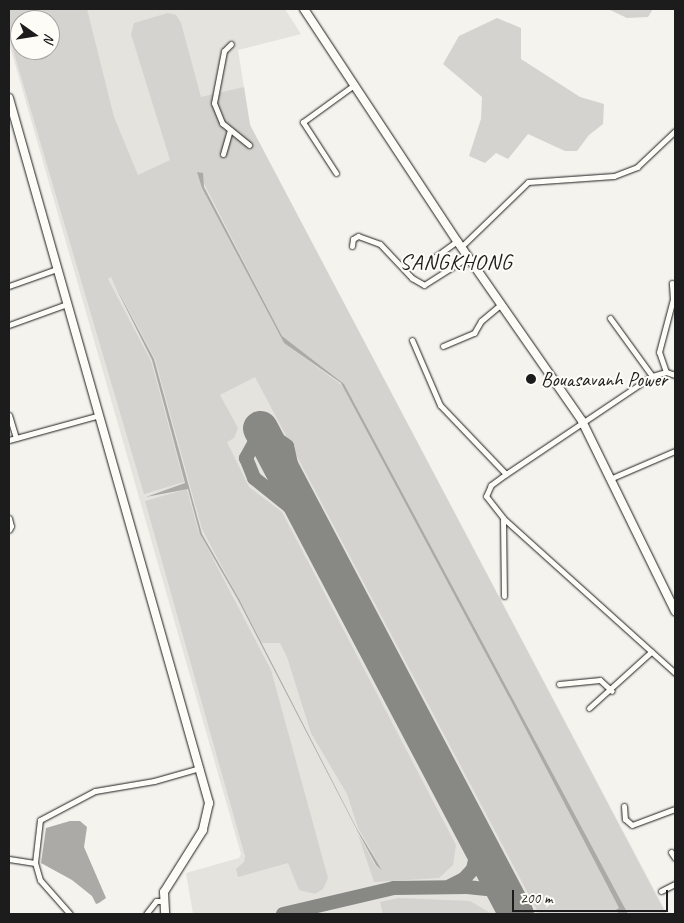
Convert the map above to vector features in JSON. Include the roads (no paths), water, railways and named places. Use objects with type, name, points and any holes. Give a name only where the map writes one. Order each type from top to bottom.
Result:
[{"type":"street","points":[[304,9],[459,244],[582,421],[612,478],[675,611]]},
{"type":"street","points":[[231,44],[224,51],[214,104],[222,122],[249,146]]},
{"type":"street","points":[[336,173],[303,122],[354,84]]},
{"type":"street","points":[[9,98],[11,116],[67,304],[96,416],[209,803],[206,822],[167,884],[162,901],[165,914]]},
{"type":"street","points":[[223,154],[230,130]]},
{"type":"street","points":[[435,257],[459,244],[528,182],[614,176],[637,166],[675,131]]},
{"type":"street","points":[[352,246],[352,239],[358,236],[380,244],[412,278],[424,285],[468,257]]},
{"type":"street","points":[[9,286],[57,269]]},
{"type":"street","points":[[666,372],[659,352],[673,299],[672,283]]},
{"type":"street","points":[[9,325],[67,304]]},
{"type":"street","points":[[443,346],[474,332],[481,321],[501,304]]},
{"type":"street","points":[[610,318],[652,376]]},
{"type":"street","points":[[412,340],[440,405],[506,474]]},
{"type":"street","points":[[675,375],[666,372],[652,376],[582,421],[506,474],[491,485],[486,496],[504,518],[675,673]]},
{"type":"street","points":[[9,415],[16,438]]},
{"type":"street","points":[[9,440],[96,416]]},
{"type":"street","points":[[612,478],[675,451]]},
{"type":"street","points":[[9,518],[12,526],[9,530]]},
{"type":"street","points":[[504,518],[504,596]]},
{"type":"street","points":[[589,708],[612,691],[651,652]]},
{"type":"street","points":[[559,684],[600,680],[612,691]]},
{"type":"street","points":[[70,914],[40,880],[35,863],[41,819],[95,791],[154,781],[200,768]]},
{"type":"street","points":[[624,806],[625,819],[632,825],[675,809]]},
{"type":"street","points":[[671,852],[675,858]]},
{"type":"street","points":[[9,859],[35,863]]},
{"type":"street","points":[[661,891],[675,884]]},
{"type":"street","points":[[146,914],[156,902],[162,901]]},
{"type":"place","name":"Bouasavanh Power","points":[[531,379]]},
{"type":"district","name":"SANGKHONG","points":[[456,263]]}]
